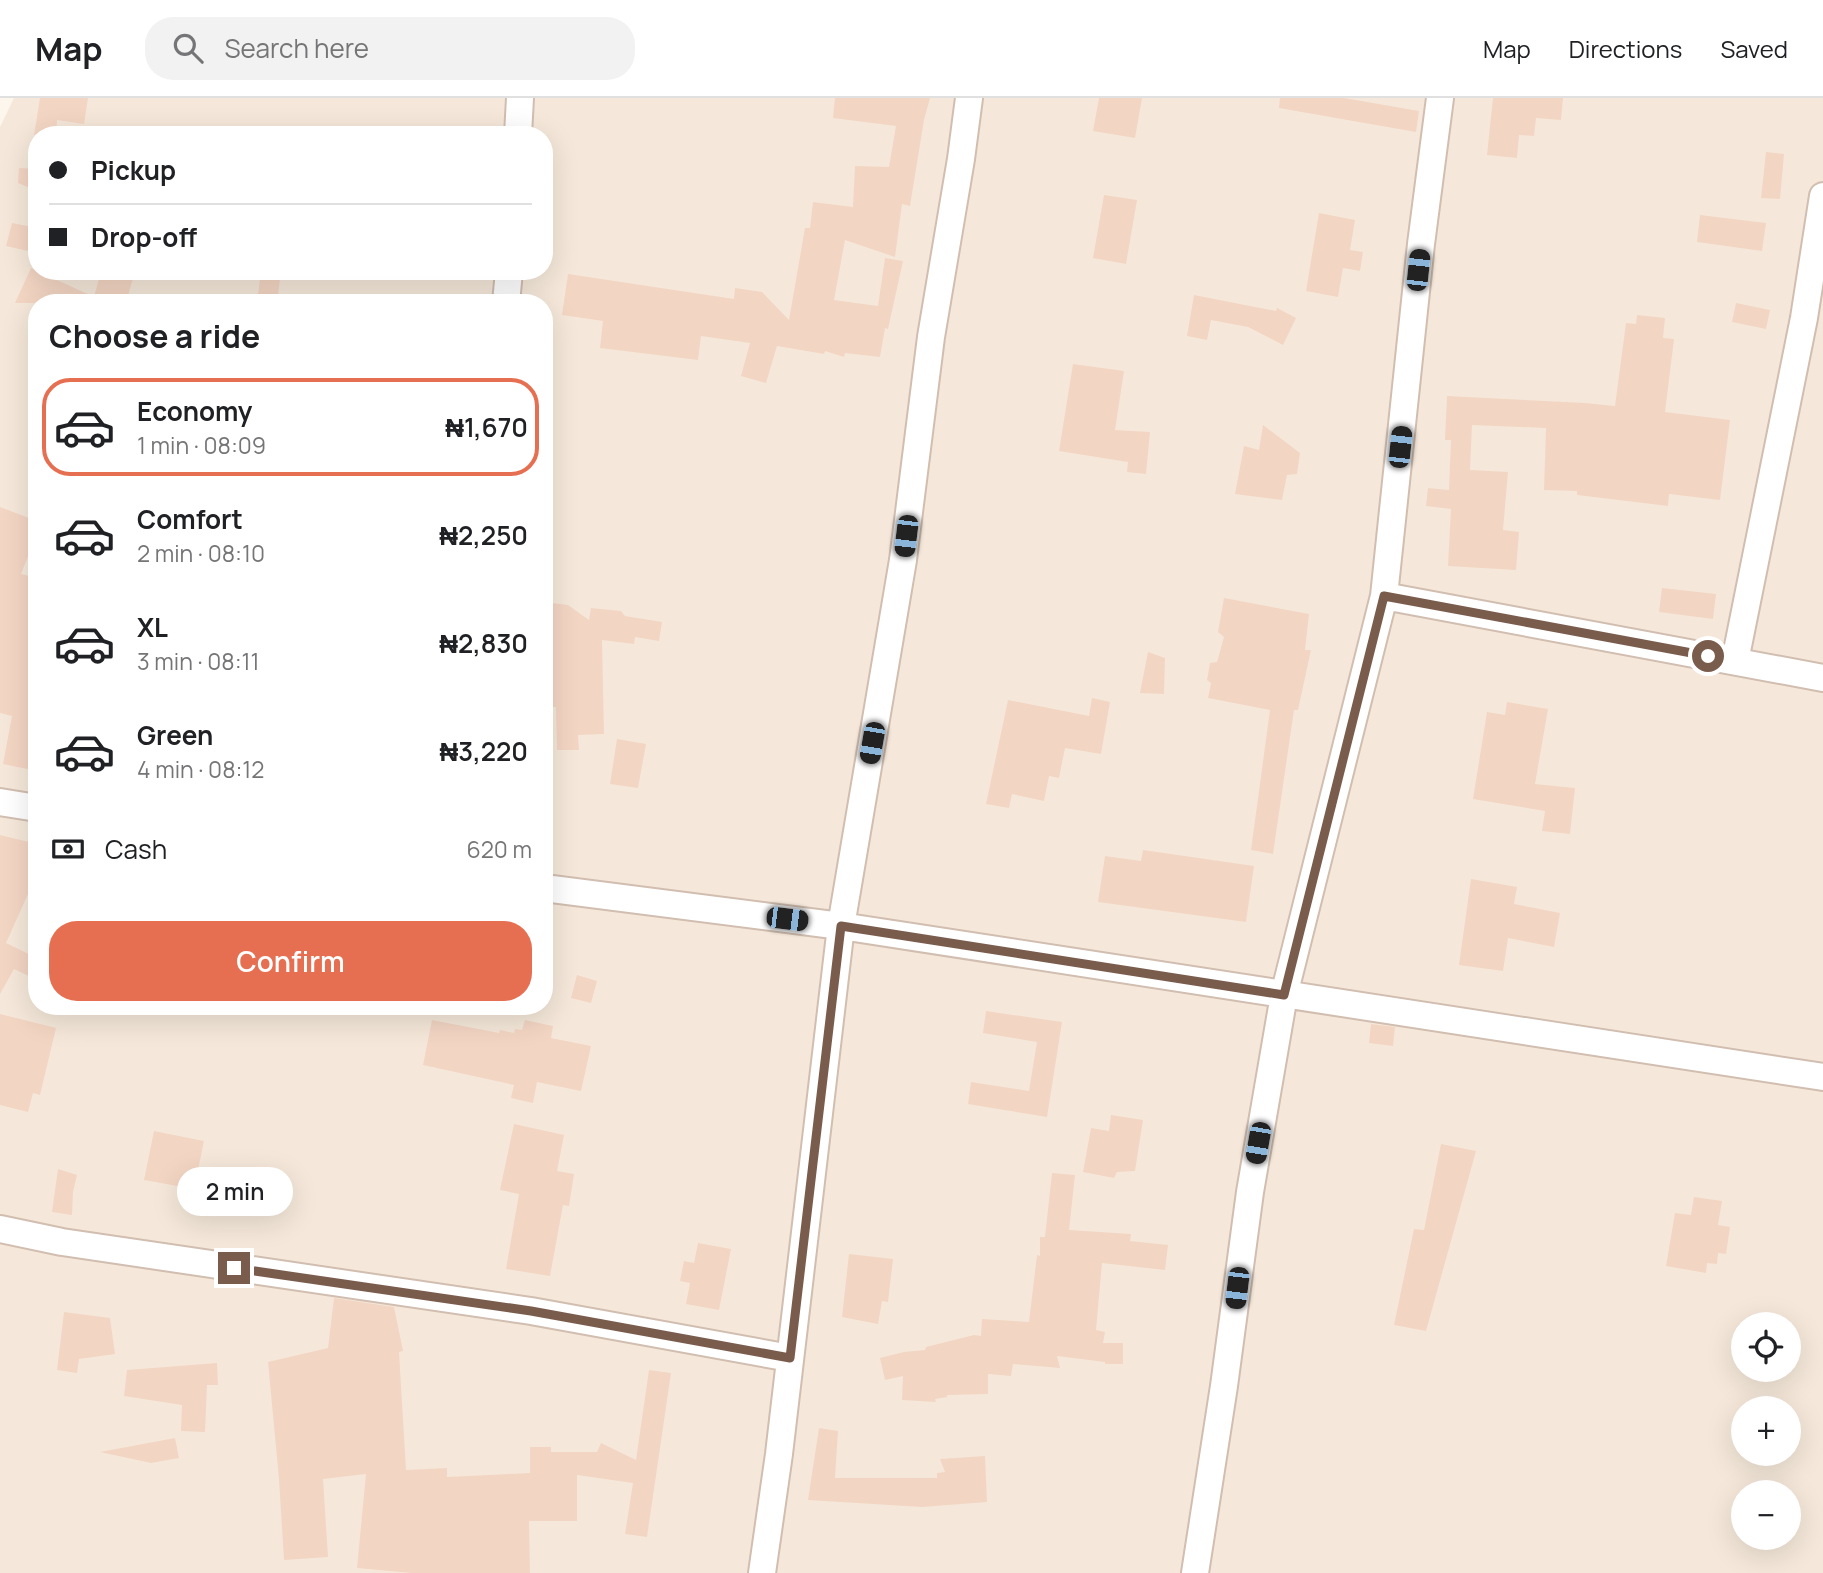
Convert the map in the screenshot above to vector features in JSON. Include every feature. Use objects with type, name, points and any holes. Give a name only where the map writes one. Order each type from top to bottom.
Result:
[{"type":"street","points":[[518,126],[520,98]]},
{"type":"street","points":[[762,1573],[841,926],[903,560],[931,337],[969,98]]},
{"type":"street","points":[[1195,1573],[1250,1192],[1284,995],[1384,596],[1421,244],[1440,98]]},
{"type":"street","points":[[1735,662],[1804,318],[1823,196]]},
{"type":"street","points":[[1384,596],[1823,678]]},
{"type":"street","points":[[0,802],[28,807]]},
{"type":"street","points":[[553,889],[841,926],[1823,1077]]},
{"type":"street","points":[[0,1228],[62,1242],[531,1311],[790,1358]]},
{"type":"shaded area","points":[[14,98],[1823,98],[1823,1573],[0,1573],[0,127]]},
{"type":"building","points":[[40,98],[88,98],[84,124],[57,120],[57,126],[35,126]]},
{"type":"building","points":[[835,98],[930,98],[910,206],[902,204],[895,257],[845,240],[834,300],[878,306],[885,258],[903,261],[880,357],[845,353],[844,357],[825,351],[824,354],[777,346],[766,383],[741,376],[750,343],[701,336],[698,360],[600,348],[603,321],[562,315],[568,274],[734,299],[735,288],[762,292],[789,320],[805,228],[810,228],[813,202],[853,207],[855,166],[889,167],[896,126],[833,118]]},
{"type":"building","points":[[1099,98],[1142,98],[1135,138],[1093,131]]},
{"type":"building","points":[[1280,98],[1344,98],[1419,111],[1416,132],[1279,108]]},
{"type":"building","points":[[1493,98],[1563,98],[1561,120],[1536,118],[1534,136],[1519,135],[1517,158],[1487,155]]},
{"type":"building","points":[[1766,152],[1784,154],[1780,199],[1761,198]]},
{"type":"building","points":[[19,168],[28,168],[28,187],[18,183]]},
{"type":"building","points":[[1104,195],[1137,200],[1126,264],[1093,258]]},
{"type":"building","points":[[1319,213],[1355,220],[1350,250],[1363,252],[1360,271],[1343,268],[1338,297],[1306,291]]},
{"type":"building","points":[[1700,215],[1766,223],[1762,251],[1697,242]]},
{"type":"building","points":[[12,223],[28,226],[28,251],[6,246]]},
{"type":"building","points":[[28,275],[28,280],[57,280],[87,294],[28,294],[28,303],[15,303]]},
{"type":"building","points":[[99,280],[132,280],[129,294],[95,294]]},
{"type":"building","points":[[260,280],[280,280],[278,294],[258,294]]},
{"type":"building","points":[[1194,295],[1276,311],[1277,308],[1296,318],[1283,345],[1248,327],[1211,320],[1207,340],[1187,336]]},
{"type":"building","points":[[1736,303],[1770,310],[1766,329],[1732,322]]},
{"type":"building","points":[[1637,315],[1665,318],[1663,338],[1674,339],[1665,412],[1730,420],[1720,500],[1669,494],[1668,506],[1577,495],[1577,491],[1544,490],[1546,428],[1472,425],[1470,470],[1508,472],[1503,530],[1519,532],[1516,570],[1448,566],[1451,509],[1426,506],[1428,488],[1449,490],[1451,440],[1445,440],[1447,396],[1615,406],[1626,323],[1636,324]]},
{"type":"building","points":[[1073,364],[1124,371],[1115,430],[1150,432],[1146,474],[1127,472],[1128,462],[1059,451]]},
{"type":"building","points":[[1263,425],[1300,453],[1297,474],[1287,475],[1282,500],[1235,494],[1244,446],[1259,450]]},
{"type":"building","points":[[0,507],[28,518],[28,556],[21,574],[28,576],[28,769],[3,764],[12,716],[0,713]]},
{"type":"building","points":[[1662,588],[1716,594],[1713,619],[1659,612]]},
{"type":"building","points":[[1224,598],[1309,614],[1305,650],[1311,650],[1298,710],[1294,710],[1273,854],[1251,850],[1270,710],[1208,698],[1211,683],[1207,680],[1210,663],[1217,662],[1224,637],[1218,632]]},
{"type":"building","points":[[553,603],[568,605],[589,620],[591,608],[621,611],[625,616],[662,622],[659,641],[635,637],[634,644],[602,640],[604,734],[578,735],[579,750],[557,750],[556,707],[553,707]]},
{"type":"building","points":[[1148,652],[1165,658],[1164,694],[1140,693]]},
{"type":"building","points":[[1092,698],[1110,702],[1101,754],[1065,748],[1059,778],[1049,776],[1044,801],[1012,794],[1009,808],[986,804],[1008,700],[1089,716]]},
{"type":"building","points":[[1507,702],[1548,709],[1535,784],[1575,788],[1570,834],[1542,831],[1545,811],[1473,799],[1487,712],[1505,715]]},
{"type":"building","points":[[617,739],[646,744],[638,788],[610,784]]},
{"type":"building","points":[[0,835],[28,842],[28,894],[6,943],[28,954],[28,976],[14,969],[0,994]]},
{"type":"building","points":[[1143,850],[1254,866],[1246,922],[1098,902],[1105,856],[1141,861]]},
{"type":"building","points":[[1471,879],[1517,887],[1514,904],[1560,913],[1554,947],[1508,938],[1503,971],[1459,965]]},
{"type":"building","points":[[577,975],[597,981],[591,1003],[571,998]]},
{"type":"building","points":[[986,1011],[1062,1022],[1047,1117],[968,1104],[971,1082],[1029,1091],[1037,1042],[983,1033]]},
{"type":"building","points":[[0,1014],[56,1028],[40,1095],[33,1093],[28,1112],[0,1105]]},
{"type":"building","points":[[432,1020],[499,1033],[500,1030],[514,1033],[515,1029],[522,1030],[525,1020],[553,1026],[551,1038],[591,1046],[581,1091],[537,1082],[533,1103],[511,1098],[514,1085],[423,1065]]},
{"type":"building","points":[[1371,1024],[1395,1027],[1393,1046],[1369,1043]]},
{"type":"building","points":[[1111,1115],[1143,1120],[1135,1171],[1117,1172],[1114,1178],[1083,1172],[1091,1128],[1109,1131]]},
{"type":"building","points":[[514,1124],[564,1135],[557,1171],[574,1174],[569,1206],[563,1205],[550,1276],[506,1269],[519,1194],[500,1190]]},
{"type":"building","points":[[154,1131],[204,1141],[194,1189],[144,1180]]},
{"type":"building","points":[[1441,1144],[1476,1151],[1426,1331],[1394,1325],[1414,1229],[1424,1230]]},
{"type":"building","points":[[58,1169],[77,1175],[72,1215],[52,1212]]},
{"type":"building","points":[[1052,1173],[1075,1175],[1069,1230],[1131,1234],[1130,1241],[1168,1245],[1165,1270],[1102,1263],[1096,1330],[1105,1332],[1103,1343],[1123,1343],[1123,1364],[1105,1364],[1057,1356],[1060,1368],[1013,1364],[1011,1376],[988,1374],[988,1394],[947,1395],[935,1399],[936,1402],[902,1400],[903,1376],[885,1380],[880,1358],[925,1350],[926,1347],[974,1335],[981,1336],[982,1319],[1029,1322],[1037,1255],[1040,1256],[1040,1237],[1045,1237]]},
{"type":"building","points":[[1694,1197],[1722,1201],[1718,1225],[1730,1227],[1726,1254],[1718,1253],[1717,1264],[1707,1263],[1706,1273],[1666,1266],[1675,1213],[1691,1215]]},
{"type":"building","points":[[698,1243],[731,1249],[719,1310],[686,1304],[690,1283],[680,1281],[684,1261],[694,1263]]},
{"type":"building","points":[[849,1254],[893,1259],[888,1302],[882,1301],[878,1324],[842,1317]]},
{"type":"building","points":[[334,1298],[394,1307],[403,1351],[399,1352],[406,1470],[447,1468],[447,1477],[530,1473],[530,1447],[551,1447],[551,1452],[597,1452],[601,1443],[636,1460],[649,1370],[671,1373],[647,1537],[625,1534],[633,1483],[577,1475],[577,1521],[529,1521],[530,1573],[412,1573],[357,1568],[366,1474],[323,1479],[328,1557],[284,1560],[268,1362],[328,1348]]},
{"type":"building","points":[[64,1312],[110,1318],[115,1354],[79,1359],[77,1373],[57,1370]]},
{"type":"building","points":[[217,1363],[218,1385],[207,1385],[205,1432],[181,1431],[182,1405],[124,1396],[127,1370]]},
{"type":"building","points":[[819,1428],[838,1431],[835,1478],[937,1478],[937,1473],[945,1472],[940,1459],[985,1456],[987,1502],[922,1507],[808,1500]]},
{"type":"building","points":[[175,1438],[179,1458],[151,1463],[100,1452]]},
{"type":"route","points":[[234,1268],[531,1311],[790,1358],[841,926],[1284,995],[1384,596],[1708,656]]}]
